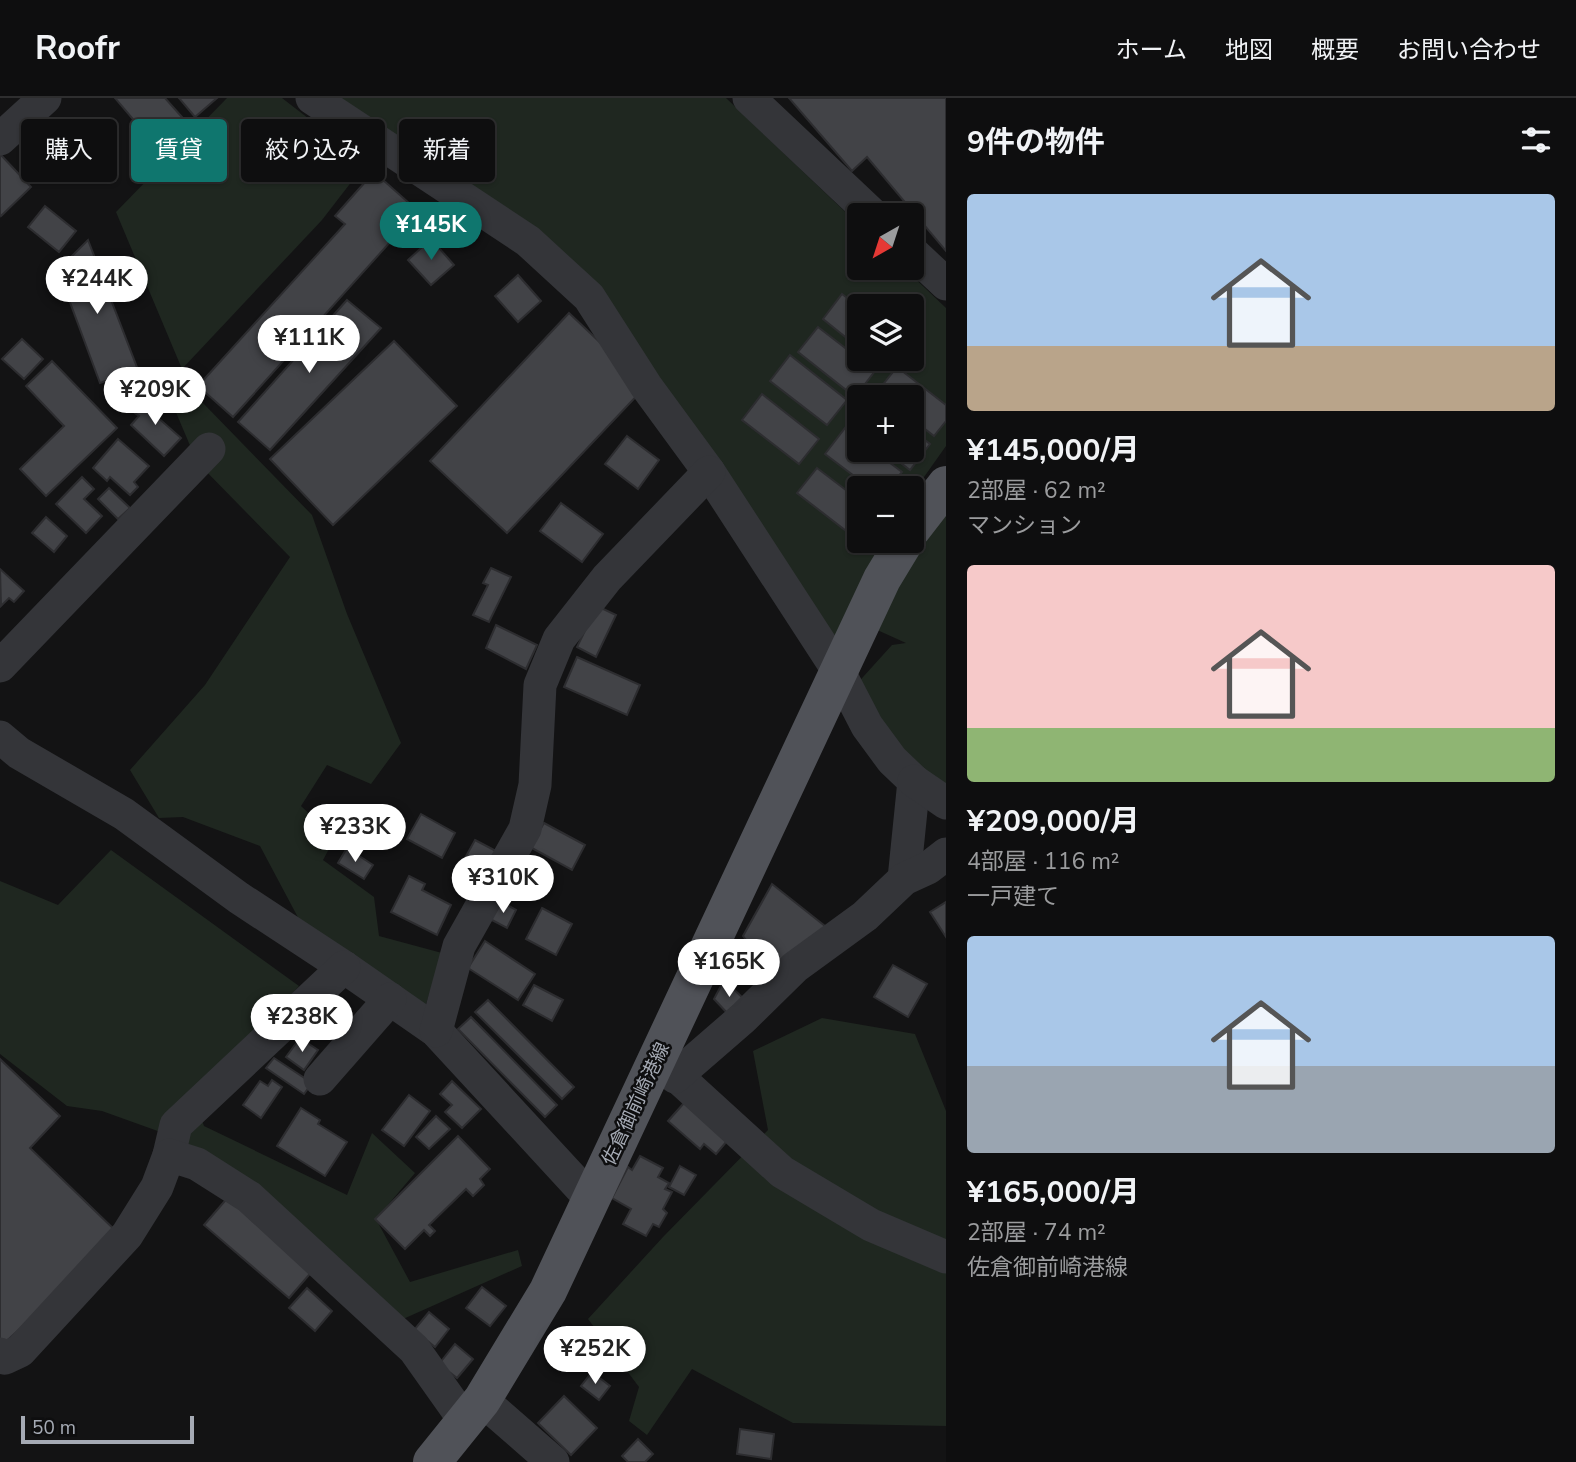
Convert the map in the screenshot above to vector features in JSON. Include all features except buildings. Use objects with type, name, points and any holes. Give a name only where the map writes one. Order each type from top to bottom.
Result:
[{"type":"main road","points":[[924,513],[946,485]]},
{"type":"main road","name":"佐倉御前崎港線","points":[[434,1461],[474,1410],[548,1292],[591,1199],[666,1068],[839,672],[882,579],[898,553]]},
{"type":"street","points":[[0,139],[45,98]]},
{"type":"street","points":[[312,98],[528,241],[589,297],[646,386],[709,472],[839,672],[867,726],[892,760],[914,781],[946,803]]},
{"type":"street","points":[[750,98],[860,203]]},
{"type":"street","points":[[924,263],[946,284]]},
{"type":"street","points":[[0,666],[209,449]]},
{"type":"street","points":[[436,1031],[459,946],[524,829],[535,785],[540,685],[559,639],[607,578],[709,472]]},
{"type":"street","points":[[0,737],[19,753],[124,814],[239,898],[436,1031],[591,1199]]},
{"type":"street","points":[[904,879],[914,781]]},
{"type":"street","points":[[946,854],[928,868],[904,879],[865,916],[795,967],[743,1018],[666,1068],[782,1172],[871,1225],[946,1257]]},
{"type":"street","points":[[0,1354],[5,1358],[20,1351],[127,1235],[157,1187],[176,1125],[344,967]]},
{"type":"street","points":[[320,1079],[390,999]]},
{"type":"street","points":[[169,1155],[197,1164],[249,1197],[414,1349],[474,1410],[552,1462]]},
{"type":"shaded area","points":[[227,98],[282,98],[309,119],[241,119],[241,182],[351,182],[322,220],[182,369],[116,212],[145,182],[227,182],[227,119],[207,119]]},
{"type":"shaded area","points":[[330,98],[726,98],[847,214],[847,280],[917,280],[946,308],[946,446],[924,477],[847,476],[847,553],[877,553],[836,644],[593,285],[448,182],[495,182],[495,119],[399,119],[399,147],[385,137],[385,119],[360,119]]},
{"type":"shaded area","points":[[186,390],[203,403],[312,515],[347,614],[401,743],[371,784],[327,765],[301,806],[335,838],[323,860],[374,897],[379,936],[442,953],[423,1014],[310,940],[260,846],[183,817],[159,818],[130,770],[205,685],[290,557],[197,462],[172,403]]},
{"type":"shaded area","points":[[946,506],[946,786],[919,775],[854,687],[892,645],[906,643],[875,629],[895,581],[914,553],[924,553],[924,538]]},
{"type":"shaded area","points":[[111,850],[299,986],[195,1102],[204,1126],[347,1195],[372,1133],[415,1173],[376,1219],[410,1282],[518,1250],[522,1266],[383,1328],[180,1139],[102,1111],[67,1106],[0,1054],[0,881],[58,905]]},
{"type":"shaded area","points":[[822,1018],[915,1034],[946,1111],[946,1426],[793,1423],[692,1369],[647,1435],[629,1421],[639,1387],[588,1319],[663,1237],[768,1130],[753,1051]]}]
